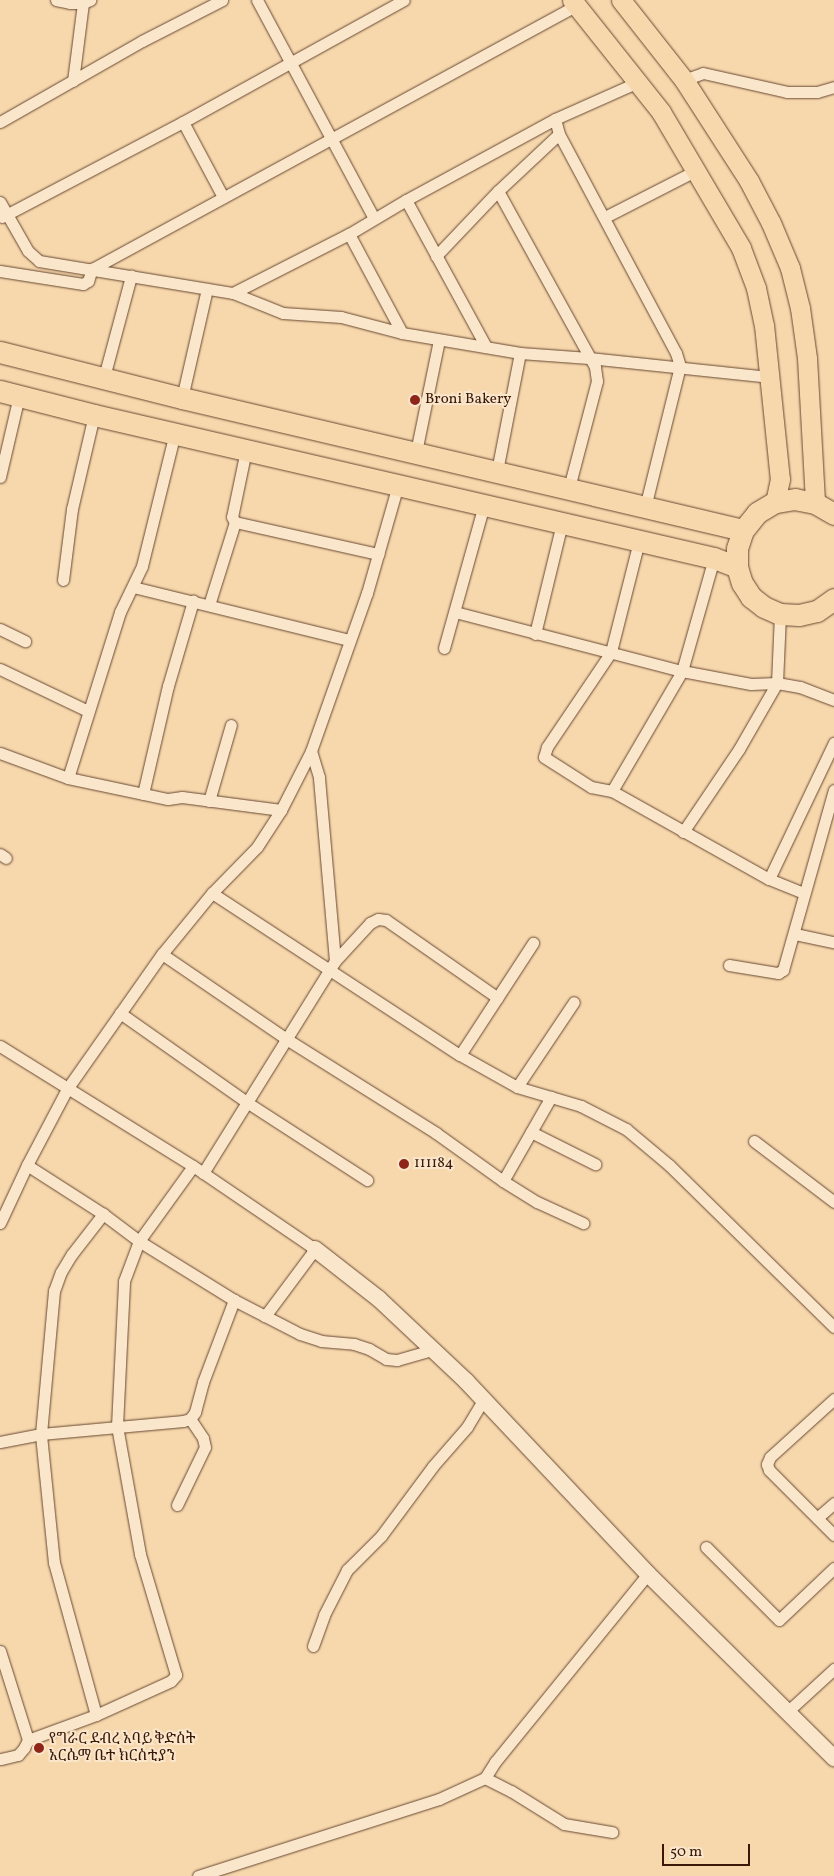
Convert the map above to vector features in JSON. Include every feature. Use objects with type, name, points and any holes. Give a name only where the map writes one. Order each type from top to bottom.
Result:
[{"type":"highway","points":[[0,352],[182,398],[497,470],[743,530]]},
{"type":"highway","points":[[10,393],[94,415],[714,558],[737,566]]},
{"type":"highway","points":[[834,514],[816,503],[795,499],[775,502],[756,513],[743,530],[737,548],[737,566],[742,583],[751,597],[764,608],[780,614],[798,615],[816,611],[834,599]]},
{"type":"main road","points":[[621,0],[684,80],[749,180],[771,223],[790,268],[800,308],[806,358],[816,503]]},
{"type":"main road","points":[[575,3],[661,112],[697,170],[741,248],[756,288],[764,325],[771,377],[780,479],[775,502]]},
{"type":"street","points":[[60,0],[86,2],[73,81]]},
{"type":"street","points":[[0,122],[142,41],[222,0]]},
{"type":"street","points":[[257,0],[374,218]]},
{"type":"street","points":[[4,216],[183,122],[399,1]]},
{"type":"street","points":[[0,271],[83,284],[88,281],[92,268],[575,3]]},
{"type":"street","points":[[684,80],[703,73],[787,92],[817,92],[834,87]]},
{"type":"street","points":[[232,293],[350,234],[406,200],[555,120],[638,82]]},
{"type":"street","points":[[555,120],[559,134],[676,353],[680,366],[644,507]]},
{"type":"street","points":[[183,122],[223,197]]},
{"type":"street","points":[[436,256],[498,191],[559,134]]},
{"type":"street","points":[[605,217],[697,170]]},
{"type":"street","points":[[498,191],[595,367],[597,381],[569,488]]},
{"type":"street","points":[[406,200],[486,348]]},
{"type":"street","points":[[0,202],[4,216],[28,251],[39,261],[75,268],[92,268],[232,293],[283,313],[341,318],[402,333],[520,354],[680,366],[771,377]]},
{"type":"street","points":[[350,234],[402,333]]},
{"type":"street","points":[[104,377],[131,276]]},
{"type":"street","points":[[182,398],[208,289]]},
{"type":"street","points":[[416,452],[439,340]]},
{"type":"street","points":[[497,470],[520,354]]},
{"type":"street","points":[[0,476],[10,393]]},
{"type":"street","points":[[63,580],[72,509],[94,415]]},
{"type":"street","points":[[68,778],[120,612],[142,566],[175,433]]},
{"type":"street","points":[[209,605],[235,522],[232,517],[246,450]]},
{"type":"street","points":[[0,1223],[27,1165],[67,1089],[162,954],[212,893],[257,847],[281,810],[311,751],[367,593],[398,485]]},
{"type":"street","points":[[444,648],[456,612],[484,505]]},
{"type":"street","points":[[235,522],[378,554]]},
{"type":"street","points":[[535,634],[562,522]]},
{"type":"street","points":[[639,541],[611,652],[544,753],[544,757],[591,787],[612,792],[769,879],[804,893]]},
{"type":"street","points":[[612,792],[682,671],[714,558]]},
{"type":"street","points":[[133,587],[349,640]]},
{"type":"street","points":[[143,794],[168,686],[193,601]]},
{"type":"street","points":[[456,612],[682,671],[751,684],[777,683],[800,687],[834,700]]},
{"type":"street","points":[[683,832],[739,749],[777,683],[780,614]]},
{"type":"street","points":[[0,629],[25,641]]},
{"type":"street","points":[[0,668],[88,711]]},
{"type":"street","points":[[209,801],[231,725]]},
{"type":"street","points":[[769,879],[834,743]]},
{"type":"street","points":[[311,751],[319,777],[332,966]]},
{"type":"street","points":[[0,753],[68,778],[143,794],[168,799],[182,798],[281,810]]},
{"type":"street","points":[[817,781],[834,786]]},
{"type":"street","points":[[729,965],[781,972],[785,968],[804,893],[834,790]]},
{"type":"street","points":[[212,893],[332,966],[460,1055],[517,1086],[581,1106],[626,1129],[669,1165],[834,1327]]},
{"type":"street","points":[[203,1173],[288,1040],[332,966],[370,923],[378,919],[386,920],[498,998]]},
{"type":"street","points":[[795,934],[834,942]]},
{"type":"street","points":[[460,1055],[533,943]]},
{"type":"street","points":[[162,954],[288,1040],[436,1133],[503,1182],[537,1202],[583,1224]]},
{"type":"street","points":[[517,1086],[574,1002]]},
{"type":"street","points":[[120,1013],[248,1103],[367,1180]]},
{"type":"street","points":[[0,1061],[3,1048],[193,1166],[315,1249],[379,1299],[484,1399],[648,1574],[834,1758]]},
{"type":"street","points":[[503,1182],[551,1097]]},
{"type":"street","points":[[531,1132],[595,1164]]},
{"type":"street","points":[[754,1141],[834,1202]]},
{"type":"street","points":[[27,1165],[104,1214],[139,1241],[234,1300],[300,1334],[321,1341],[354,1344],[369,1349],[386,1359],[397,1360],[433,1350]]},
{"type":"street","points":[[0,1759],[18,1755],[28,1740],[96,1715],[172,1681],[176,1675],[140,1554],[117,1426],[124,1281],[139,1241],[193,1166]]},
{"type":"street","points":[[96,1715],[54,1562],[41,1434],[54,1291],[61,1272],[72,1254],[104,1214]]},
{"type":"street","points":[[265,1316],[315,1249]]},
{"type":"street","points":[[0,1442],[41,1434],[190,1419],[195,1412],[203,1382],[234,1300]]},
{"type":"street","points":[[313,1646],[324,1615],[347,1570],[381,1536],[433,1466],[467,1427],[484,1399]]},
{"type":"street","points":[[834,1399],[770,1457],[767,1464],[769,1470],[834,1535]]},
{"type":"street","points":[[177,1505],[204,1447],[203,1438],[190,1419]]},
{"type":"street","points":[[817,1518],[834,1503]]},
{"type":"street","points":[[706,1547],[779,1620],[834,1568]]},
{"type":"street","points":[[198,1876],[439,1800],[485,1778],[495,1762],[648,1574]]},
{"type":"street","points":[[0,1651],[28,1740]]},
{"type":"street","points":[[787,1712],[834,1669]]},
{"type":"street","points":[[485,1778],[511,1791],[564,1824],[612,1832]]},
{"type":"place","name":"Broni Bakery","points":[[415,400]]},
{"type":"place","name":"111184","points":[[404,1164]]},
{"type":"place","name":"የግራር ደብረ አባይ ቅድስት አርሴማ ቤተ ክርስቲያን","points":[[39,1748]]}]
